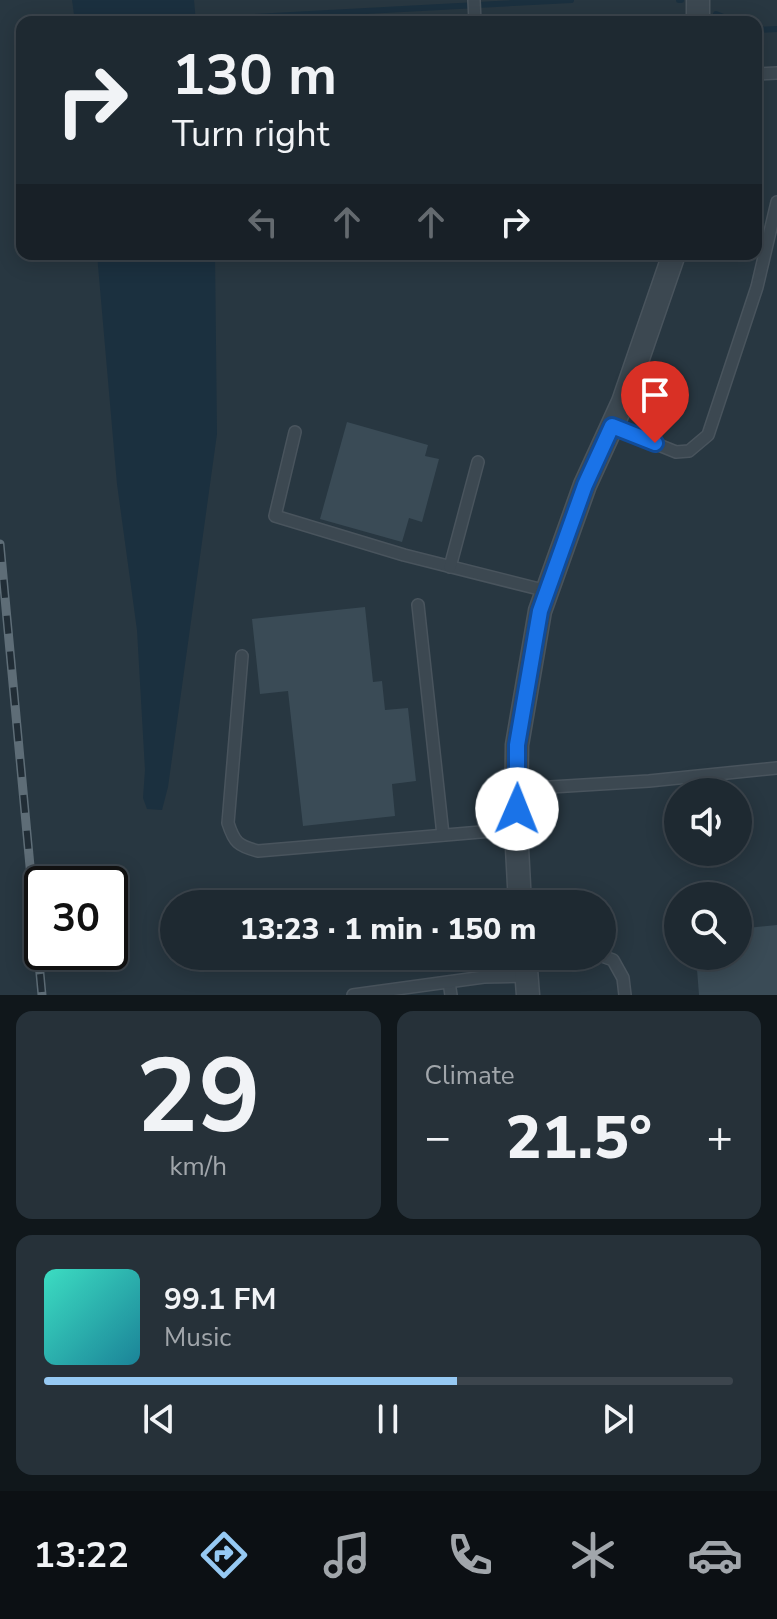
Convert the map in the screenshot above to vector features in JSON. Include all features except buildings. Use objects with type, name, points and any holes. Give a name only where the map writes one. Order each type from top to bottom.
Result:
[{"type":"street","points":[[519,890],[517,745],[540,611],[585,485],[623,402],[672,260]]},
{"type":"lane","points":[[612,426],[676,452],[689,451],[708,435],[757,287],[777,202]]},
{"type":"lane","points":[[295,432],[275,516],[404,555],[547,591]]},
{"type":"lane","points":[[450,567],[478,462]]},
{"type":"lane","points":[[418,605],[443,835]]},
{"type":"lane","points":[[242,656],[228,823],[237,843],[243,847],[258,851],[516,829]]},
{"type":"lane","points":[[518,789],[649,781],[777,768]]},
{"type":"lane","points":[[616,965],[623,978],[625,995]]},
{"type":"lane","points":[[353,995],[526,972]]},
{"type":"lane","points":[[449,982],[451,995]]},
{"type":"water","points":[[72,0],[194,0],[195,16],[74,16]]},
{"type":"water","points":[[98,260],[215,260],[217,434],[168,787],[162,810],[147,809],[143,798],[145,770],[137,630],[117,484]]},
{"type":"waterway","points":[[271,16],[571,0]]},
{"type":"waterway","points":[[716,14],[721,16]]},
{"type":"waterway","points":[[762,30],[777,29]]},
{"type":"railway","points":[[0,544],[42,995]]},
{"type":"route","points":[[517,809],[517,745],[540,611],[585,485],[612,426],[655,443]]}]
